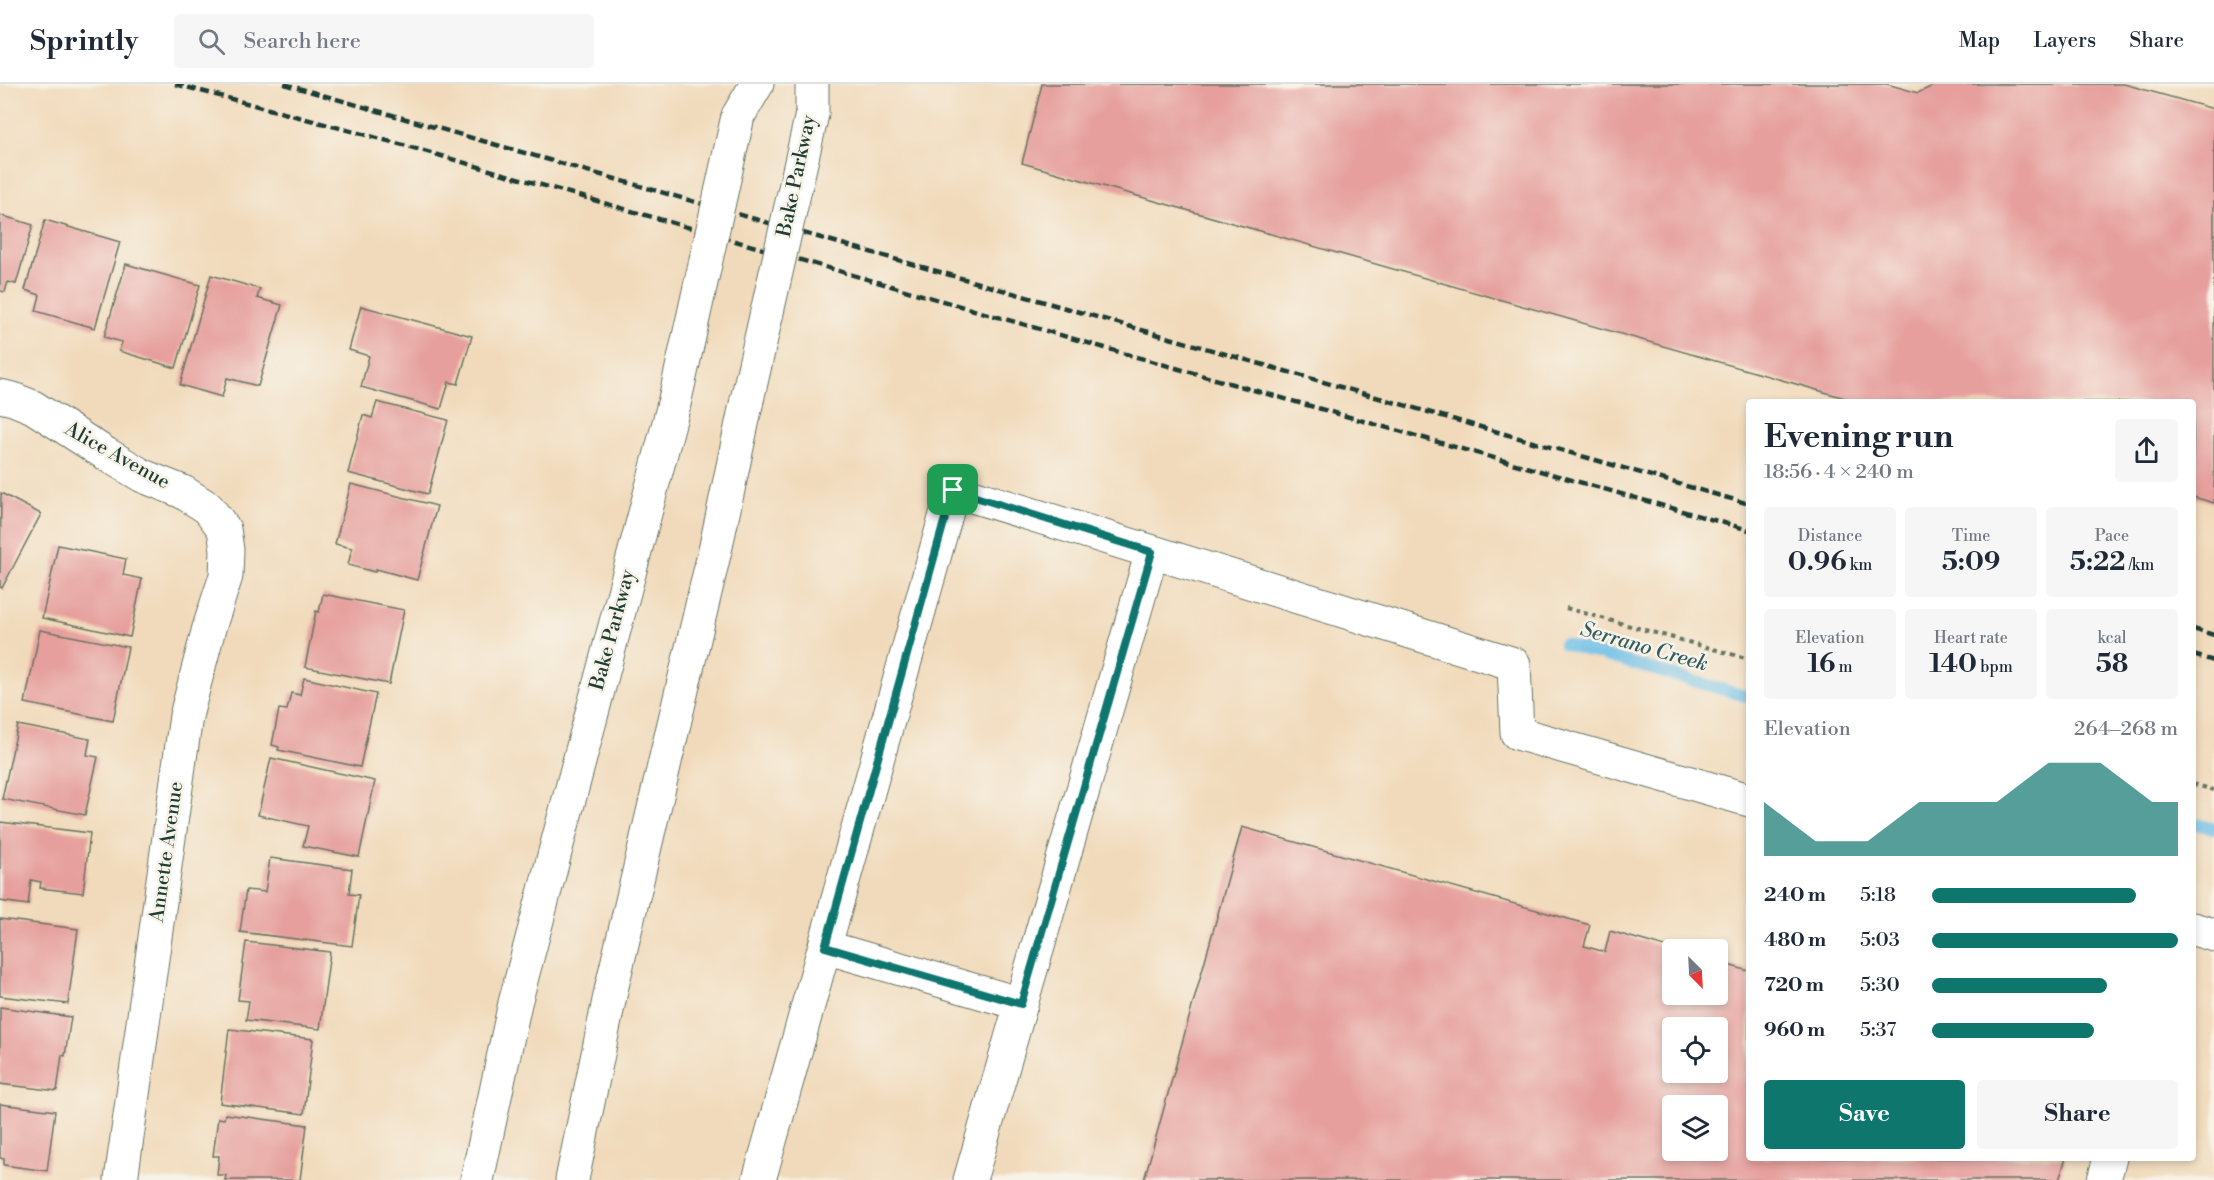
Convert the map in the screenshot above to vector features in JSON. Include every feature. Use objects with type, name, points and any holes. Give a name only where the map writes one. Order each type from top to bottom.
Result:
[{"type":"main road","name":"Bake Parkway","points":[[477,1180],[515,1003],[674,404],[738,116],[757,84]]},
{"type":"main road","name":"Bake Parkway","points":[[572,1180],[612,986],[716,546],[812,99]]},
{"type":"main road","name":"Alice Avenue","points":[[0,396],[33,407],[143,476],[183,492],[208,508],[224,529]]},
{"type":"main road","points":[[759,1180],[953,490],[1514,664],[1517,733],[1746,799]]},
{"type":"main road","name":"Annette Avenue","points":[[121,1180],[186,716],[209,628],[226,576],[227,550],[224,529]]},
{"type":"main road","points":[[970,1180],[1152,552]]},
{"type":"main road","points":[[2196,930],[2214,935]]},
{"type":"main road","points":[[825,947],[1021,1004]]},
{"type":"main road","points":[[2104,1180],[2109,1161]]},
{"type":"path","points":[[1566,608],[1746,658]]},
{"type":"path","points":[[2196,785],[2214,789]]},
{"type":"building","points":[[1042,84],[1887,84],[1918,93],[1937,84],[2124,84],[2214,109],[2214,503],[2196,498],[2196,399],[1848,399],[1022,163]]},
{"type":"building","points":[[0,215],[33,225],[16,284],[8,282],[5,292],[0,291]]},
{"type":"building","points":[[45,220],[120,242],[95,328],[36,311],[40,295],[25,290]]},
{"type":"building","points":[[126,264],[200,285],[176,368],[119,351],[122,342],[104,337]]},
{"type":"building","points":[[211,275],[260,289],[257,298],[282,305],[258,386],[227,378],[222,397],[180,385]]},
{"type":"building","points":[[361,306],[472,336],[458,384],[449,382],[441,409],[361,387],[369,356],[349,350]]},
{"type":"building","points":[[377,402],[448,420],[428,494],[348,473],[363,415],[372,418]]},
{"type":"building","points":[[351,484],[437,506],[417,580],[376,569],[375,572],[348,565],[352,548],[335,544]]},
{"type":"building","points":[[1,493],[41,514],[2,588],[0,587]]},
{"type":"building","points":[[58,545],[126,559],[123,575],[142,579],[130,637],[42,618]]},
{"type":"building","points":[[323,594],[404,610],[389,684],[305,667],[316,611],[319,612]]},
{"type":"building","points":[[40,630],[128,647],[113,721],[25,703]]},
{"type":"building","points":[[304,678],[376,694],[360,767],[278,750],[279,747],[272,745],[279,709],[287,710],[291,693],[300,695]]},
{"type":"building","points":[[18,725],[90,739],[87,755],[98,757],[85,815],[2,799]]},
{"type":"building","points":[[271,758],[375,781],[359,857],[303,846],[308,826],[258,815]]},
{"type":"building","points":[[0,822],[90,833],[83,893],[40,888],[41,882],[31,880],[28,905],[0,901]]},
{"type":"building","points":[[1242,827],[1590,925],[1584,946],[1605,952],[1610,931],[1662,946],[1662,1005],[1728,1005],[1728,965],[1746,970],[1746,1161],[2065,1161],[2059,1180],[1144,1180]]},
{"type":"building","points":[[270,858],[352,869],[349,894],[359,895],[352,946],[240,932],[246,890],[265,892]]},
{"type":"building","points":[[0,919],[78,929],[68,1004],[0,996]]},
{"type":"building","points":[[246,942],[330,952],[320,1029],[246,1020],[249,1001],[238,1000]]},
{"type":"building","points":[[0,1007],[71,1017],[57,1091],[0,1084]]},
{"type":"building","points":[[229,1029],[313,1039],[304,1114],[220,1103]]},
{"type":"building","points":[[0,1104],[55,1111],[47,1171],[4,1165],[4,1159],[0,1158]]},
{"type":"building","points":[[225,1114],[307,1125],[300,1180],[225,1180],[226,1175],[217,1175],[219,1156],[213,1156],[218,1118],[224,1119]]},
{"type":"waterway","name":"Serrano Creek","points":[[1564,644],[1746,696]]},
{"type":"waterway","name":"Serrano Creek","points":[[2196,824],[2214,829]]},
{"type":"railway","points":[[175,84],[407,146],[1105,348],[1746,529]]},
{"type":"railway","points":[[284,84],[1746,503]]},
{"type":"railway","points":[[2196,630],[2214,635]]},
{"type":"railway","points":[[2196,656],[2214,661]]},
{"type":"route","points":[[953,490],[1152,552],[1021,1004],[825,947],[953,490]]}]
